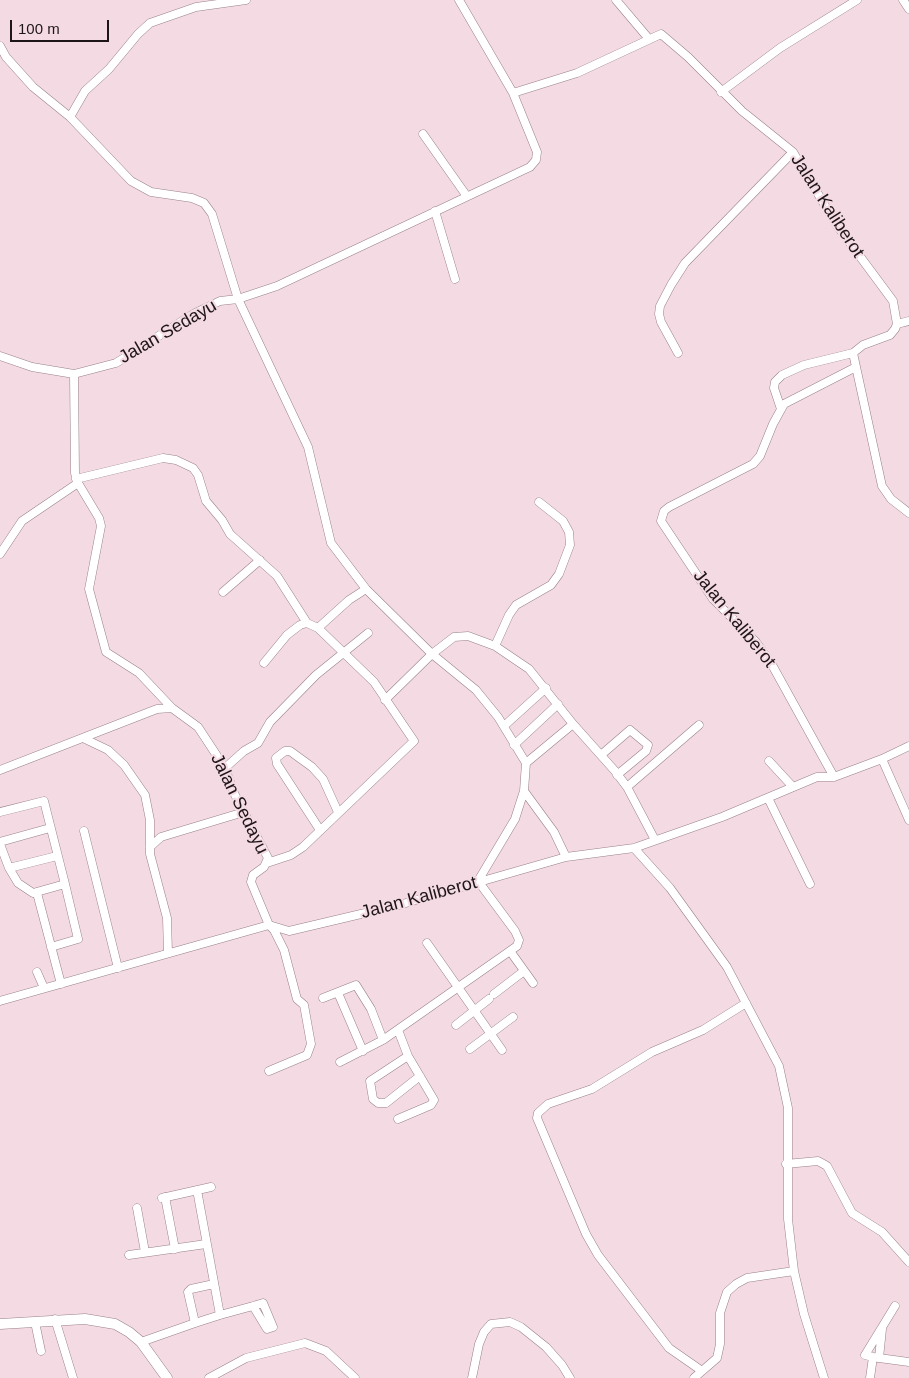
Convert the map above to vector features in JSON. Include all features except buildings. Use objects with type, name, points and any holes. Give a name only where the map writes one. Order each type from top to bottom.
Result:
[{"type":"main road","points":[[0,1324],[85,1318],[108,1322],[129,1332],[142,1342],[167,1378]]},
{"type":"street","points":[[70,117],[85,91],[109,69],[138,34],[150,23],[196,7],[246,0]]},
{"type":"street","name":"Jalan Sedayu","points":[[269,925],[251,882],[253,875],[267,863],[266,853],[244,812],[226,768],[198,727],[172,708],[139,673],[106,652],[90,589],[101,526],[99,518],[77,481],[73,404],[74,374],[116,362],[220,301],[238,299],[277,286],[466,195],[530,167],[536,160],[537,152],[513,93],[459,0]]},
{"type":"street","points":[[616,0],[649,40]]},
{"type":"street","points":[[721,92],[780,48],[857,0]]},
{"type":"street","points":[[904,0],[909,9]]},
{"type":"street","name":"Jalan Kaliberot","points":[[513,93],[577,73],[661,34],[670,40],[721,92],[793,152],[836,224],[890,297],[898,324]]},
{"type":"street","points":[[0,46],[6,57],[33,87],[84,130],[105,157],[131,182],[151,192],[192,198],[204,203],[212,214],[238,299],[308,447],[331,543],[366,589],[432,654],[476,690],[504,726],[526,763],[524,791],[514,819],[478,881],[518,936],[519,942],[510,951],[398,1030],[383,1040],[340,1062]]},
{"type":"street","points":[[423,134],[466,195]]},
{"type":"street","points":[[678,353],[661,322],[659,314],[660,306],[671,285],[685,263],[793,152]]},
{"type":"street","points":[[435,211],[455,279]]},
{"type":"street","points":[[782,409],[774,388],[774,382],[782,374],[804,365],[853,353],[863,345],[890,335],[898,324],[909,321]]},
{"type":"street","points":[[853,353],[882,486],[891,499],[909,513]]},
{"type":"street","points":[[0,356],[32,368],[74,374]]},
{"type":"street","points":[[782,409],[784,404],[796,397],[856,367]]},
{"type":"street","name":"Jalan Kaliberot","points":[[782,409],[773,424],[762,451],[753,464],[669,507],[662,515],[663,527],[713,599],[756,642],[771,663],[834,777]]},
{"type":"street","points":[[0,554],[22,521],[77,481],[156,458],[176,460],[196,471],[206,501],[222,520],[230,534],[277,576],[307,623],[318,628],[374,682],[414,741],[297,851],[267,863]]},
{"type":"street","points":[[495,646],[509,615],[516,605],[552,584],[559,574],[570,545],[569,532],[563,521],[539,502]]},
{"type":"street","points":[[0,538],[4,547]]},
{"type":"street","points":[[223,592],[260,560]]},
{"type":"street","points":[[318,628],[349,600],[366,589]]},
{"type":"street","points":[[264,663],[287,635],[300,625],[307,623]]},
{"type":"street","points":[[226,768],[244,751],[258,743],[270,722],[316,675],[368,633]]},
{"type":"street","points":[[385,700],[432,654],[447,642],[460,635],[495,646],[529,669],[546,688],[573,724],[627,787],[655,840]]},
{"type":"street","points":[[504,726],[546,688]]},
{"type":"street","points":[[514,745],[558,704]]},
{"type":"street","points":[[0,770],[85,739],[157,709],[172,708]]},
{"type":"street","points":[[526,763],[573,724]]},
{"type":"street","points":[[627,787],[699,725]]},
{"type":"street","points":[[601,755],[630,730],[648,745],[646,750],[617,775]]},
{"type":"street","points":[[85,739],[108,750],[136,781],[144,795],[150,820],[150,854],[167,918],[168,953]]},
{"type":"street","name":"Jalan Kaliberot","points":[[0,1001],[269,925],[289,931],[400,905],[566,857],[634,848],[722,817],[817,777],[834,777],[882,759],[909,746]]},
{"type":"street","points":[[320,830],[277,764],[276,758],[285,751],[290,751],[312,767],[322,779],[338,812]]},
{"type":"street","points":[[882,759],[909,820]]},
{"type":"street","points":[[769,761],[793,787]]},
{"type":"street","points":[[524,791],[554,832],[566,857]]},
{"type":"street","points":[[768,798],[810,884]]},
{"type":"street","points":[[0,812],[44,801],[78,939],[51,946]]},
{"type":"street","points":[[150,848],[161,837],[244,812]]},
{"type":"street","points":[[50,828],[0,843],[9,868],[18,883],[37,893],[65,884]]},
{"type":"street","points":[[84,831],[118,968]]},
{"type":"street","points":[[634,848],[670,888],[727,967],[779,1066],[788,1108],[786,1164],[788,1220],[794,1271],[821,1376]]},
{"type":"street","points":[[9,868],[57,856]]},
{"type":"street","points":[[37,893],[61,984]]},
{"type":"street","points":[[269,925],[274,930],[284,950],[297,999],[304,1005],[312,1044],[307,1054],[269,1071]]},
{"type":"street","points":[[427,943],[502,1050]]},
{"type":"street","points":[[510,951],[533,983]]},
{"type":"street","points":[[456,1024],[524,970]]},
{"type":"street","points":[[37,972],[44,988]]},
{"type":"street","points":[[323,998],[356,985],[371,1009],[383,1040]]},
{"type":"street","points":[[338,993],[363,1051]]},
{"type":"street","points":[[702,1371],[669,1348],[598,1255],[586,1234],[537,1118],[538,1113],[548,1104],[592,1089],[652,1052],[703,1030],[746,1003]]},
{"type":"street","points":[[470,1049],[513,1017]]},
{"type":"street","points":[[398,1030],[408,1056],[432,1094],[433,1103],[398,1119]]},
{"type":"street","points":[[408,1056],[370,1081],[373,1098],[380,1104],[386,1103],[420,1076]]},
{"type":"street","points":[[786,1164],[818,1161],[826,1166],[852,1213],[882,1232],[909,1262]]},
{"type":"street","points":[[175,1249],[163,1198],[211,1187]]},
{"type":"street","points":[[197,1190],[220,1315]]},
{"type":"street","points":[[137,1208],[145,1252]]},
{"type":"street","points":[[129,1255],[206,1244]]},
{"type":"street","points":[[694,1378],[717,1358],[720,1344],[720,1313],[727,1292],[747,1278],[794,1271]]},
{"type":"street","points":[[194,1323],[188,1292],[190,1289],[214,1284]]},
{"type":"street","points":[[142,1342],[194,1323],[253,1306]]},
{"type":"street","points":[[895,1306],[865,1355],[909,1362]]},
{"type":"street","points":[[55,1320],[73,1378]]},
{"type":"street","points":[[35,1322],[41,1351]]},
{"type":"street","points":[[472,1378],[479,1344],[484,1332],[491,1324],[510,1322],[521,1327],[546,1347],[562,1365],[570,1378]]},
{"type":"street","points":[[870,1378],[882,1325]]},
{"type":"street","points":[[209,1378],[246,1358],[305,1342],[326,1351],[355,1378]]}]
